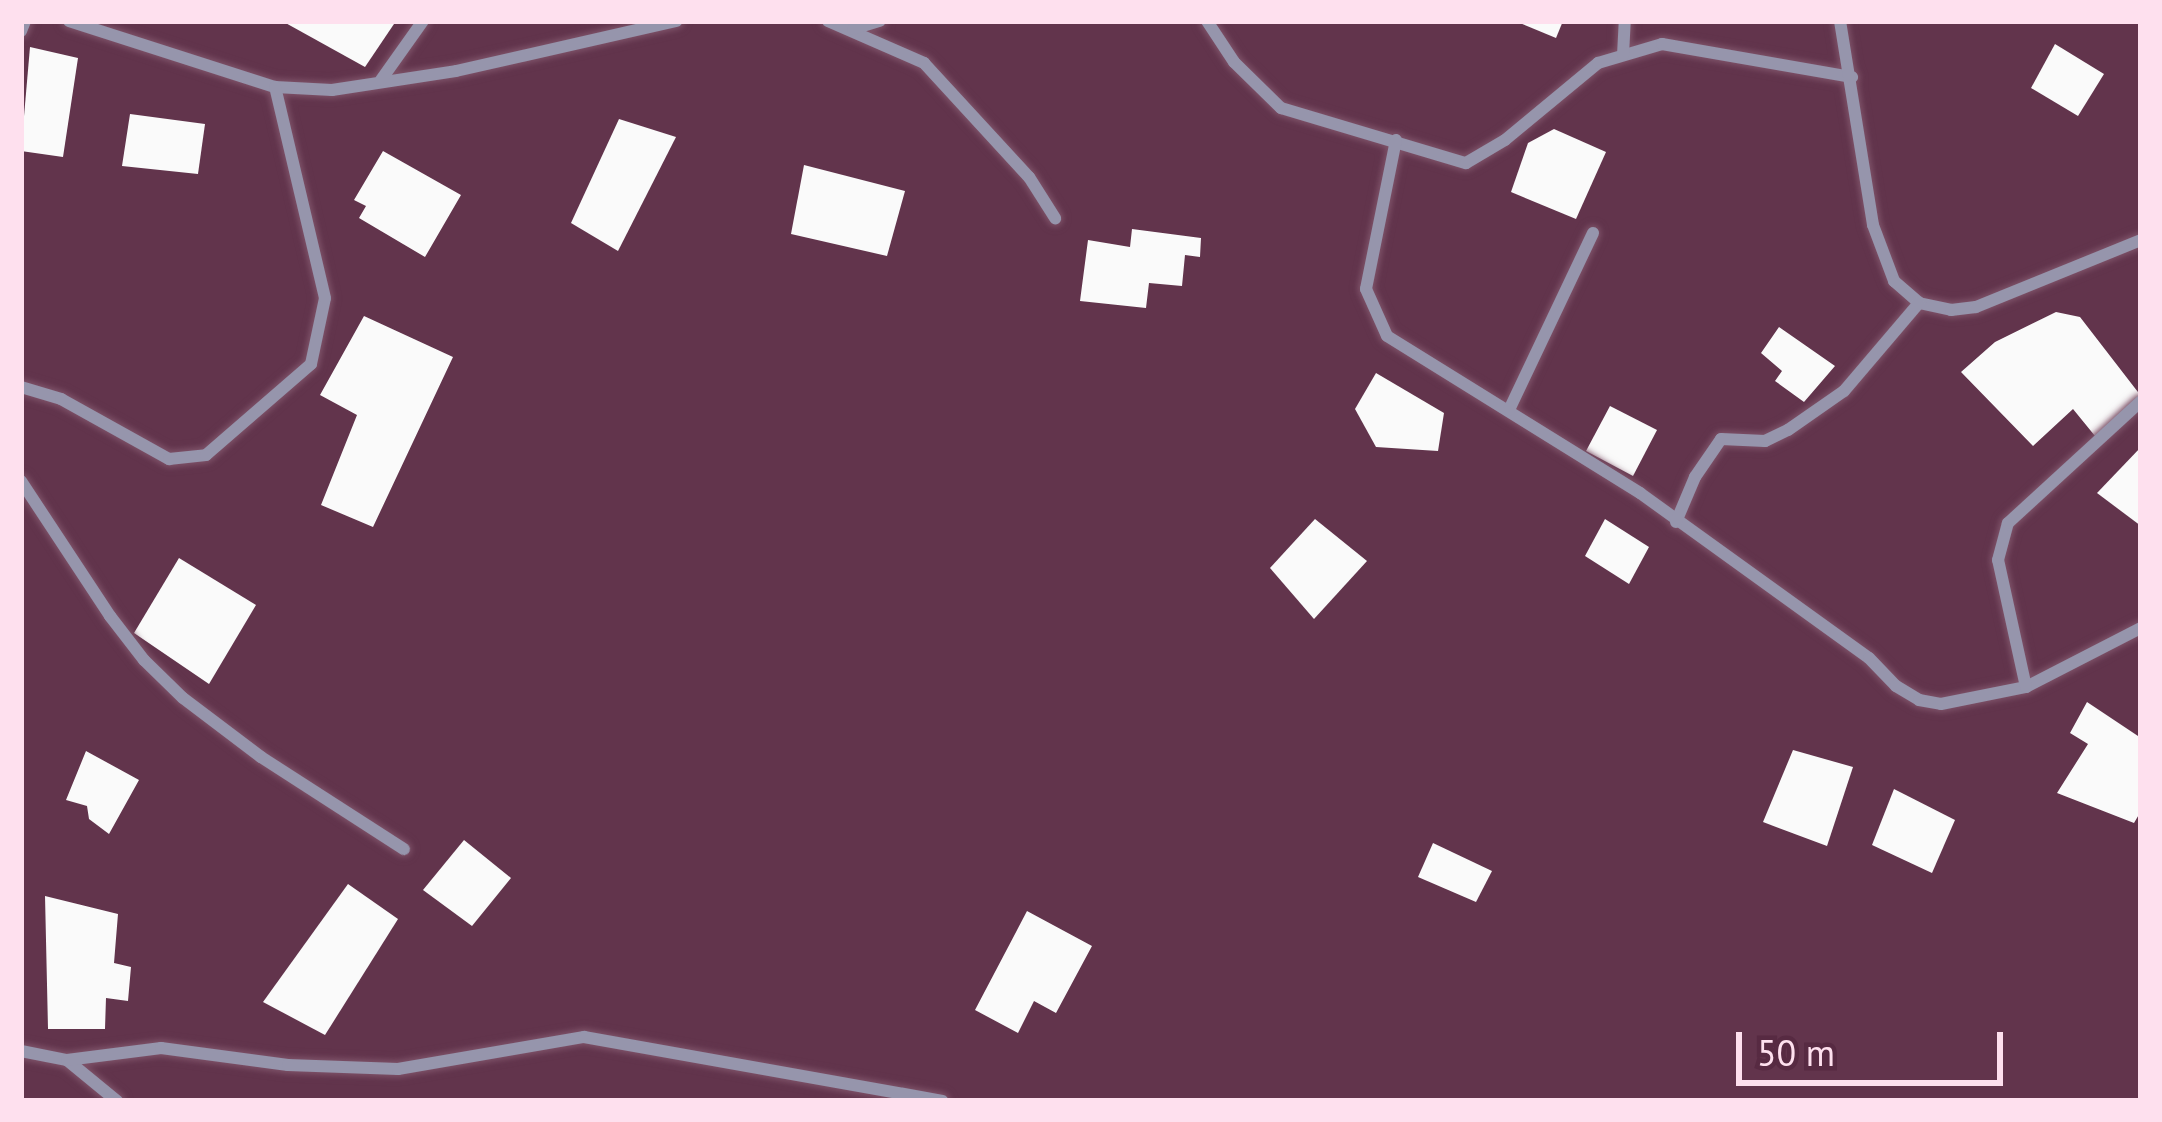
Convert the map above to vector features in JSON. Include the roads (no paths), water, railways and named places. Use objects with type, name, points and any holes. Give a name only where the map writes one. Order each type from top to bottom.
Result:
[{"type":"street","points":[[21,32],[25,21]]},
{"type":"street","points":[[68,21],[275,87],[332,90],[456,71],[676,21]]},
{"type":"street","points":[[381,80],[423,21]]},
{"type":"street","points":[[828,21],[854,28],[924,63],[1029,177],[1054,218]]},
{"type":"street","points":[[854,28],[880,21]]},
{"type":"street","points":[[1207,21],[1234,62],[1281,108],[1466,163],[1505,140],[1598,63],[1662,44],[1852,77]]},
{"type":"street","points":[[1623,56],[1625,21]]},
{"type":"street","points":[[1840,21],[1873,225],[1894,281],[1919,303],[1951,310],[1976,307],[2141,240]]},
{"type":"street","points":[[21,388],[61,399],[169,459],[206,454],[311,364],[325,298],[275,87]]},
{"type":"street","points":[[1396,140],[1366,289],[1387,336],[1640,493],[1869,658],[1896,686],[1918,700],[1941,704],[2026,687],[2141,628]]},
{"type":"street","points":[[1509,410],[1593,233]]},
{"type":"street","points":[[1676,522],[1695,477],[1721,439],[1730,435],[1765,440],[1788,430],[1844,391],[1919,303]]},
{"type":"street","points":[[2026,687],[1998,560],[2008,523],[2141,401]]},
{"type":"street","points":[[21,481],[110,616],[170,685],[261,757],[404,849]]},
{"type":"street","points":[[21,1051],[67,1060],[161,1048],[288,1065],[398,1069],[584,1036],[942,1101]]},
{"type":"street","points":[[67,1060],[117,1101]]}]
